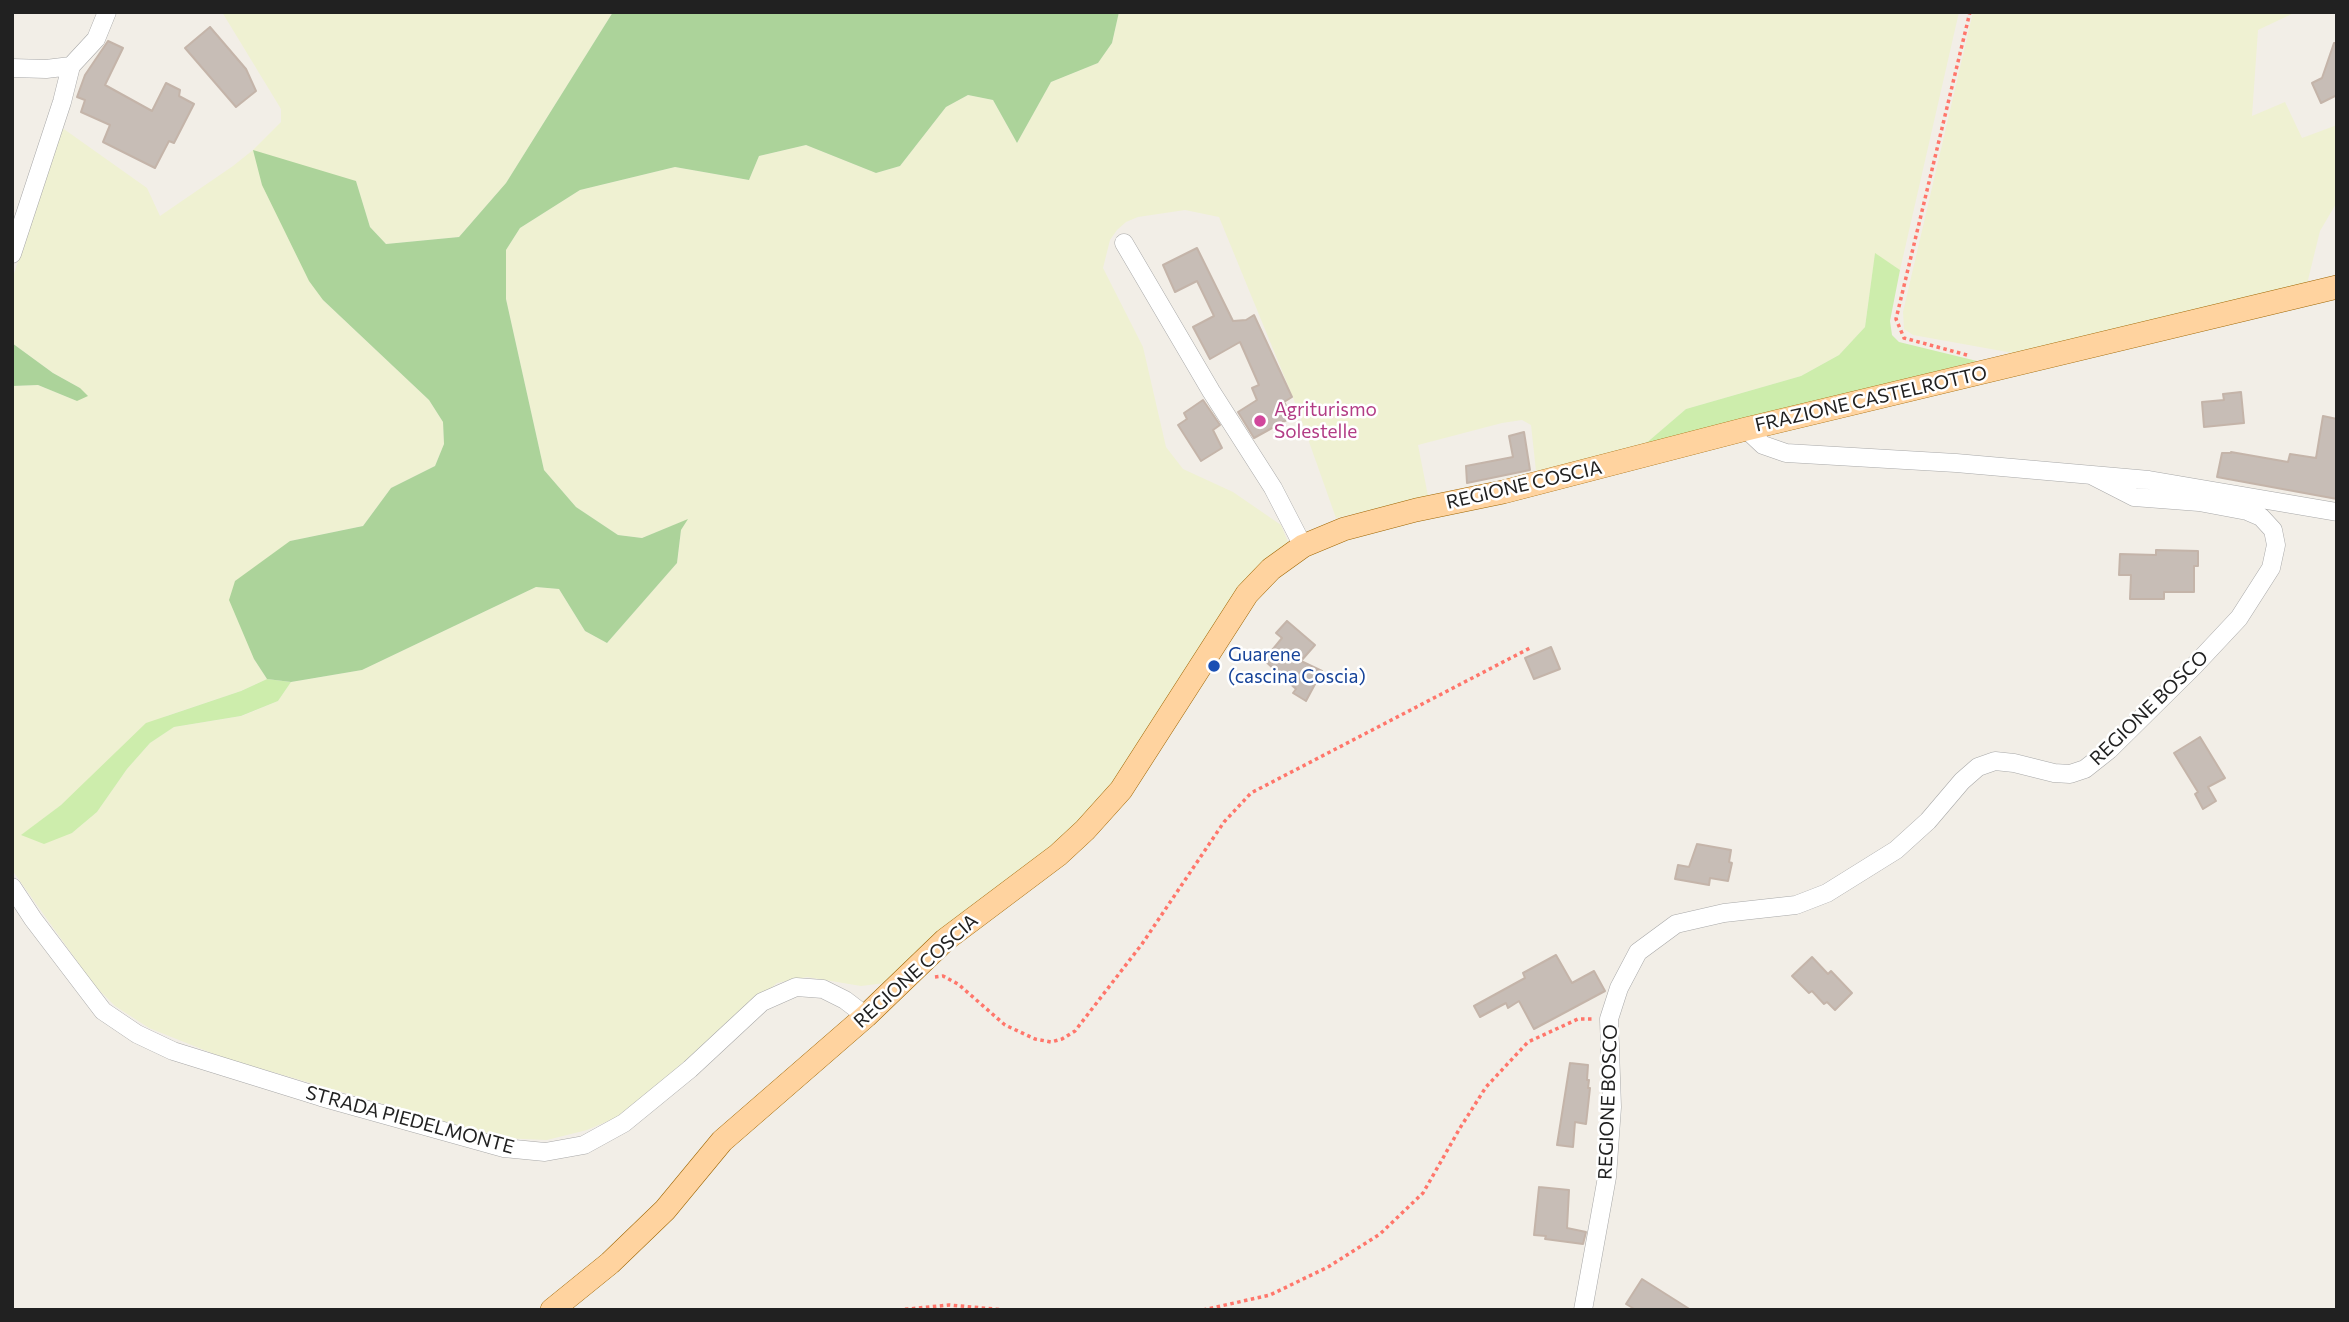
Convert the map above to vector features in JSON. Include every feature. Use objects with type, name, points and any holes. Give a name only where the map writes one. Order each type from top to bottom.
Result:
[{"type":"main road","name":"FRAZIONE CASTELROTTO","points":[[1746,429],[2337,287]]},
{"type":"main road","name":"REGIONE COSCIA","points":[[552,1310],[610,1263],[665,1210],[722,1140],[866,1016],[946,940],[1058,855],[1085,830],[1121,790],[1247,594],[1271,569],[1303,546],[1344,528],[1503,492],[1746,429]]},
{"type":"street","points":[[12,254],[62,102],[71,66],[96,39],[107,12]]},
{"type":"street","points":[[12,68],[46,69],[71,66]]},
{"type":"street","points":[[1124,243],[1211,391],[1273,488],[1303,546]]},
{"type":"street","name":"FRAZIONE CASTELROTTO","points":[[1746,429],[1763,445],[1786,453],[1956,463],[2149,480],[2337,512]]},
{"type":"street","name":"REGIONE BOSCO","points":[[1583,1310],[1607,1177],[1612,1107],[1609,1019],[1619,988],[1638,952],[1676,924],[1724,913],[1796,905],[1827,893],[1896,850],[1928,821],[1962,781],[1978,767],[1995,761],[2054,773],[2070,774],[2085,769],[2109,750],[2239,618],[2271,568],[2276,545],[2273,530],[2261,517],[2247,511],[2199,502],[2134,497],[2091,475]]},
{"type":"street","name":"STRADA PIEDELMONTE","points":[[12,887],[103,1011],[137,1034],[173,1051],[321,1097],[504,1148],[545,1152],[584,1145],[624,1123],[690,1069],[762,1002],[796,987],[823,989],[845,1000],[866,1016]]},
{"type":"path","points":[[1969,355],[1904,338],[1896,319],[1970,12]]},
{"type":"path","points":[[933,977],[943,976],[958,984],[1005,1025],[1035,1039],[1051,1042],[1062,1039],[1074,1031],[1142,944],[1224,822],[1251,793],[1530,648]]},
{"type":"path","points":[[1203,1310],[1270,1294],[1328,1267],[1380,1234],[1423,1193],[1486,1087],[1528,1042],[1578,1019],[1609,1019]]},
{"type":"path","points":[[898,1310],[949,1305],[1005,1310]]},
{"type":"green space","points":[[222,12],[613,12],[506,183],[459,237],[386,244],[370,227],[356,181],[323,300],[429,400],[443,422],[444,444],[435,466],[391,488],[363,526],[290,541],[254,659],[267,679],[241,691],[166,716],[22,835],[72,833],[97,812],[127,769],[150,743],[174,727],[242,716],[278,701],[291,682],[362,670],[536,587],[559,589],[585,631],[607,643],[677,563],[681,530],[687,520],[642,538],[618,535],[576,507],[544,470],[506,299],[506,250],[520,228],[580,190],[675,167],[749,180],[759,156],[806,145],[876,173],[900,166],[946,107],[968,95],[993,100],[1017,143],[1051,82],[1098,63],[1112,43],[1119,12],[1959,12],[1900,270],[1875,254],[1865,327],[1839,355],[1801,376],[1686,409],[1644,445],[1536,471],[1531,425],[1522,420],[1502,423],[1418,445],[1428,496],[1336,518],[1296,405],[1219,217],[1185,210],[1138,217],[1126,222],[1110,240],[1103,268],[1143,347],[1166,447],[1183,469],[1233,492],[1281,525],[1288,542],[1246,580],[1125,770],[1088,816],[885,983],[861,986],[807,977],[777,983],[620,1116],[587,1130],[547,1140],[501,1138],[224,1058],[149,1028],[115,1006],[94,985],[12,870],[12,386],[38,385],[77,401],[80,388],[53,373],[12,343],[12,280],[61,127],[147,188],[160,216],[233,166],[281,122],[281,109]]},
{"type":"green space","points":[[613,12],[1119,12],[1112,43],[1098,63],[1051,82],[1017,143],[993,100],[968,95],[946,107],[900,166],[876,173],[806,145],[759,156],[749,180],[675,167],[580,190],[520,228],[506,250],[506,299],[544,470],[576,507],[618,535],[642,538],[688,519],[681,530],[677,563],[607,643],[585,631],[559,589],[536,587],[362,670],[291,682],[267,679],[254,659],[229,600],[235,581],[290,541],[363,526],[391,488],[435,466],[444,444],[443,422],[429,400],[323,300],[309,281],[262,185],[253,150],[356,181],[370,227],[386,244],[459,237],[506,183]]},
{"type":"green space","points":[[1973,12],[2296,12],[2258,30],[2252,116],[2285,102],[2302,138],[2337,125],[2337,202],[2320,231],[2307,284],[2013,353],[1913,335],[1904,329],[1903,312]]},
{"type":"green space","points":[[1875,253],[1900,270],[1890,321],[1892,335],[1899,342],[1977,361],[1644,445],[1686,409],[1801,376],[1839,355],[1865,327]]},
{"type":"green space","points":[[12,343],[88,396],[77,401],[38,385],[12,386]]},
{"type":"green space","points":[[267,679],[291,682],[278,701],[241,716],[174,727],[150,743],[127,769],[97,812],[72,833],[44,844],[21,835],[61,805],[146,723],[241,691]]},
{"type":"building","points":[[210,27],[246,69],[256,91],[236,107],[185,48]]},
{"type":"building","points":[[108,41],[123,48],[105,85],[152,111],[166,83],[180,90],[179,96],[194,104],[174,143],[169,141],[155,168],[103,142],[110,125],[81,112],[85,100],[77,97],[85,75]]},
{"type":"building","points":[[2334,43],[2337,43],[2337,95],[2321,103],[2312,83],[2322,78]]},
{"type":"building","points":[[1197,248],[1233,321],[1246,320],[1254,315],[1292,397],[1284,402],[1292,417],[1254,438],[1238,412],[1257,400],[1252,388],[1259,385],[1240,342],[1210,359],[1193,327],[1214,316],[1197,281],[1175,292],[1163,265]]},
{"type":"building","points":[[2241,392],[2244,423],[2204,427],[2202,402],[2224,400],[2223,394]]},
{"type":"building","points":[[1203,400],[1220,425],[1213,430],[1222,448],[1201,461],[1178,425],[1187,419],[1184,413]]},
{"type":"building","points":[[2323,416],[2337,419],[2337,499],[2217,477],[2222,453],[2231,452],[2288,462],[2290,454],[2316,458]]},
{"type":"building","points":[[1524,432],[1530,470],[1467,483],[1466,466],[1513,457],[1509,436]]},
{"type":"building","points":[[2156,550],[2198,551],[2198,566],[2194,566],[2194,592],[2164,592],[2164,599],[2130,599],[2131,575],[2119,575],[2120,554],[2156,555]]},
{"type":"building","points":[[1287,621],[1315,645],[1301,661],[1322,671],[1306,701],[1293,693],[1296,689],[1264,660],[1282,638],[1276,633]]},
{"type":"building","points":[[1551,647],[1560,669],[1534,679],[1525,658]]},
{"type":"building","points":[[2200,737],[2225,778],[2208,787],[2216,801],[2203,809],[2195,794],[2198,792],[2174,753]]},
{"type":"building","points":[[1697,844],[1731,850],[1729,862],[1732,863],[1728,881],[1710,878],[1709,885],[1675,879],[1678,865],[1689,867]]},
{"type":"building","points":[[1556,955],[1572,983],[1594,971],[1605,991],[1534,1029],[1519,1001],[1508,1008],[1506,1003],[1480,1017],[1474,1006],[1525,978],[1523,973]]},
{"type":"building","points":[[1812,957],[1828,974],[1831,971],[1852,993],[1835,1010],[1827,1002],[1824,1004],[1812,991],[1809,993],[1792,976]]},
{"type":"building","points":[[1570,1063],[1588,1065],[1587,1080],[1590,1088],[1586,1124],[1575,1122],[1573,1147],[1557,1145]]},
{"type":"building","points":[[1539,1187],[1569,1190],[1567,1228],[1586,1232],[1583,1244],[1534,1235]]},
{"type":"building","points":[[1642,1279],[1691,1310],[1636,1310],[1626,1304]]},
{"type":"place","name":"Agriturismo Solestelle","points":[[1260,421]]},
{"type":"place","name":"Guarene (cascina Coscia)","points":[[1214,666]]}]
